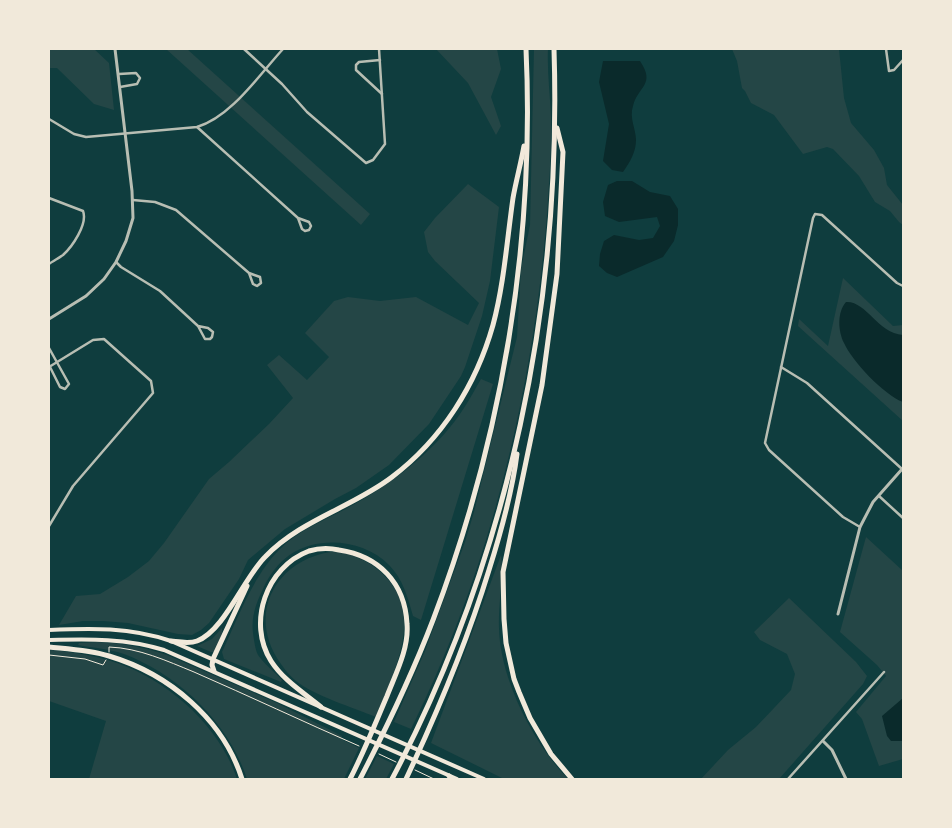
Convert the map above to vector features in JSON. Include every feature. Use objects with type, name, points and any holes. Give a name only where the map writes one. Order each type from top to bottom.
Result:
[{"type":"highway","points":[[360,779],[396,707],[433,620],[460,542],[482,468],[496,411],[513,310],[524,202],[527,134],[526,49]]},
{"type":"highway","points":[[392,779],[425,712],[462,623],[492,533],[519,432],[544,294],[553,196],[556,122],[554,49]]},
{"type":"highway","points":[[556,122],[563,152],[557,274],[542,385],[503,572],[504,619],[506,643],[514,679],[524,705],[551,754],[572,779]]},
{"type":"highway","points":[[171,641],[192,643],[210,634],[264,557],[289,536],[372,491],[409,463],[442,428],[455,409],[483,354],[493,324],[502,279],[513,196],[527,134]]},
{"type":"highway","points":[[406,779],[441,702],[480,602],[501,532],[514,477],[519,432]]},
{"type":"highway","points":[[321,707],[289,682],[271,662],[264,649],[260,634],[260,618],[266,593],[280,572],[289,563],[309,552],[331,548],[359,554],[382,568],[403,598],[408,625],[402,658],[371,734],[350,779]]},
{"type":"highway","points":[[214,671],[213,659],[251,576]]},
{"type":"highway","points":[[49,647],[108,656],[148,672],[185,696],[218,732],[233,758],[242,779]]},
{"type":"main road","points":[[49,630],[112,629],[148,634],[171,641],[484,779]]},
{"type":"main road","points":[[49,640],[95,639],[133,642],[176,654],[457,779]]},
{"type":"street","points":[[49,319],[86,296],[104,279],[116,262],[126,241],[133,218],[126,134],[115,49]]},
{"type":"street","points":[[244,49],[286,87],[307,112],[366,163],[372,160],[385,144],[379,49]]},
{"type":"street","points":[[49,119],[74,134],[86,137],[197,127],[210,123],[223,114],[283,49]]},
{"type":"street","points":[[886,49],[889,71],[894,70],[903,60]]},
{"type":"street","points":[[380,60],[359,62],[356,65],[356,70],[382,94]]},
{"type":"street","points":[[118,74],[133,73],[138,74],[140,78],[137,84],[120,87]]},
{"type":"street","points":[[197,127],[298,218],[309,222],[309,230],[305,231],[302,229],[298,218]]},
{"type":"street","points":[[49,198],[83,212],[85,216],[84,222],[70,247],[64,254],[49,264]]},
{"type":"street","points":[[133,200],[155,202],[176,210],[249,273],[260,277],[261,283],[257,286],[253,284],[249,273]]},
{"type":"street","points":[[860,527],[843,517],[766,447],[765,443],[815,214],[822,215],[897,283],[903,286]]},
{"type":"street","points":[[116,262],[160,291],[198,326],[205,339],[212,337],[213,332],[211,330],[198,326]]},
{"type":"street","points":[[49,348],[58,362],[69,384],[65,389],[60,387],[49,366],[58,362],[93,340],[104,340],[151,381],[153,393],[73,486],[49,526]]},
{"type":"street","points":[[781,367],[807,383],[903,469],[869,508],[860,527],[838,614]]},
{"type":"street","points":[[878,496],[903,518]]},
{"type":"street","points":[[788,779],[884,672]]},
{"type":"street","points":[[823,741],[832,750],[846,779]]},
{"type":"path","points":[[49,655],[85,659],[103,665],[108,656],[109,647],[158,658],[365,748]]},
{"type":"path","points":[[374,752],[399,763]]},
{"type":"path","points":[[416,771],[434,779]]},
{"type":"shaded area","points":[[49,49],[94,49],[109,63],[114,110],[94,104],[57,68],[49,68]]},
{"type":"shaded area","points":[[166,49],[187,49],[370,214],[361,225]]},
{"type":"shaded area","points":[[436,49],[497,49],[501,69],[491,97],[501,126],[496,135],[468,83]]},
{"type":"shaded area","points":[[534,49],[548,49],[551,141],[547,214],[531,347],[519,413],[485,543],[464,606],[439,668],[411,729],[394,722],[425,651],[465,542],[517,337],[521,269],[530,225]]},
{"type":"shaded area","points":[[732,49],[839,49],[844,98],[851,123],[874,150],[884,168],[887,185],[903,205],[903,225],[890,211],[875,202],[859,176],[833,149],[827,147],[803,154],[774,115],[751,103],[742,88],[737,61]]},
{"type":"shaded area","points":[[603,61],[640,61],[646,75],[646,81],[635,99],[632,110],[636,136],[635,149],[623,172],[612,170],[603,161],[609,124],[599,82]]},
{"type":"shaded area","points":[[617,181],[632,181],[650,192],[670,196],[678,209],[678,225],[674,241],[663,257],[617,277],[607,273],[599,266],[604,241],[614,235],[639,240],[653,238],[660,226],[657,217],[619,222],[605,216],[603,202],[608,185]]},
{"type":"shaded area","points":[[468,184],[499,207],[490,281],[482,316],[465,367],[429,424],[389,465],[356,488],[285,529],[248,560],[239,579],[209,623],[192,635],[178,634],[128,623],[103,621],[83,621],[59,625],[76,596],[100,594],[128,577],[149,561],[209,479],[269,424],[293,398],[267,365],[279,355],[307,380],[329,357],[305,333],[334,301],[348,297],[380,301],[416,297],[468,325],[479,303],[428,252],[424,232]]},
{"type":"shaded area","points":[[843,278],[893,326],[903,325],[903,421],[798,326],[799,319],[828,346]]},
{"type":"shaded area","points":[[846,302],[860,306],[886,329],[903,335],[903,402],[878,385],[861,368],[848,350],[842,338],[839,322],[841,311]]},
{"type":"shaded area","points":[[481,379],[493,384],[421,620],[413,616],[407,596],[394,570],[379,557],[368,550],[342,543],[315,544],[291,554],[278,565],[265,584],[255,610],[253,627],[257,653],[263,662],[282,680],[281,682],[224,659],[222,652],[253,585],[279,550],[297,535],[350,507],[389,483],[417,461],[454,422]]},
{"type":"shaded area","points":[[866,537],[903,571],[903,759],[879,766],[862,719],[856,712],[886,676],[877,665],[840,632]]},
{"type":"shaded area","points":[[338,551],[367,562],[379,570],[390,582],[399,597],[404,614],[401,649],[396,667],[376,717],[303,686],[290,675],[270,645],[266,626],[267,607],[273,590],[284,576],[299,564],[317,555]]},
{"type":"shaded area","points":[[501,555],[499,628],[505,668],[512,689],[531,729],[555,764],[568,779],[504,779],[431,743]]},
{"type":"shaded area","points":[[789,598],[856,662],[867,676],[863,684],[779,779],[701,779],[728,750],[756,727],[791,690],[795,674],[787,654],[760,640],[754,632]]},
{"type":"shaded area","points":[[222,628],[215,652],[197,646],[212,639]]},
{"type":"shaded area","points":[[97,642],[133,646],[167,655],[277,703],[342,736],[341,739],[359,748],[344,779],[247,779],[239,758],[228,739],[215,720],[199,703],[182,688],[144,663],[119,652],[78,645],[79,643]]},
{"type":"shaded area","points":[[49,650],[113,661],[139,672],[175,695],[206,725],[219,742],[237,779],[89,779],[106,721],[49,701]]},
{"type":"shaded area","points":[[903,698],[903,741],[891,741],[887,736],[882,716]]},
{"type":"shaded area","points":[[377,756],[394,764],[386,779],[365,779]]}]
